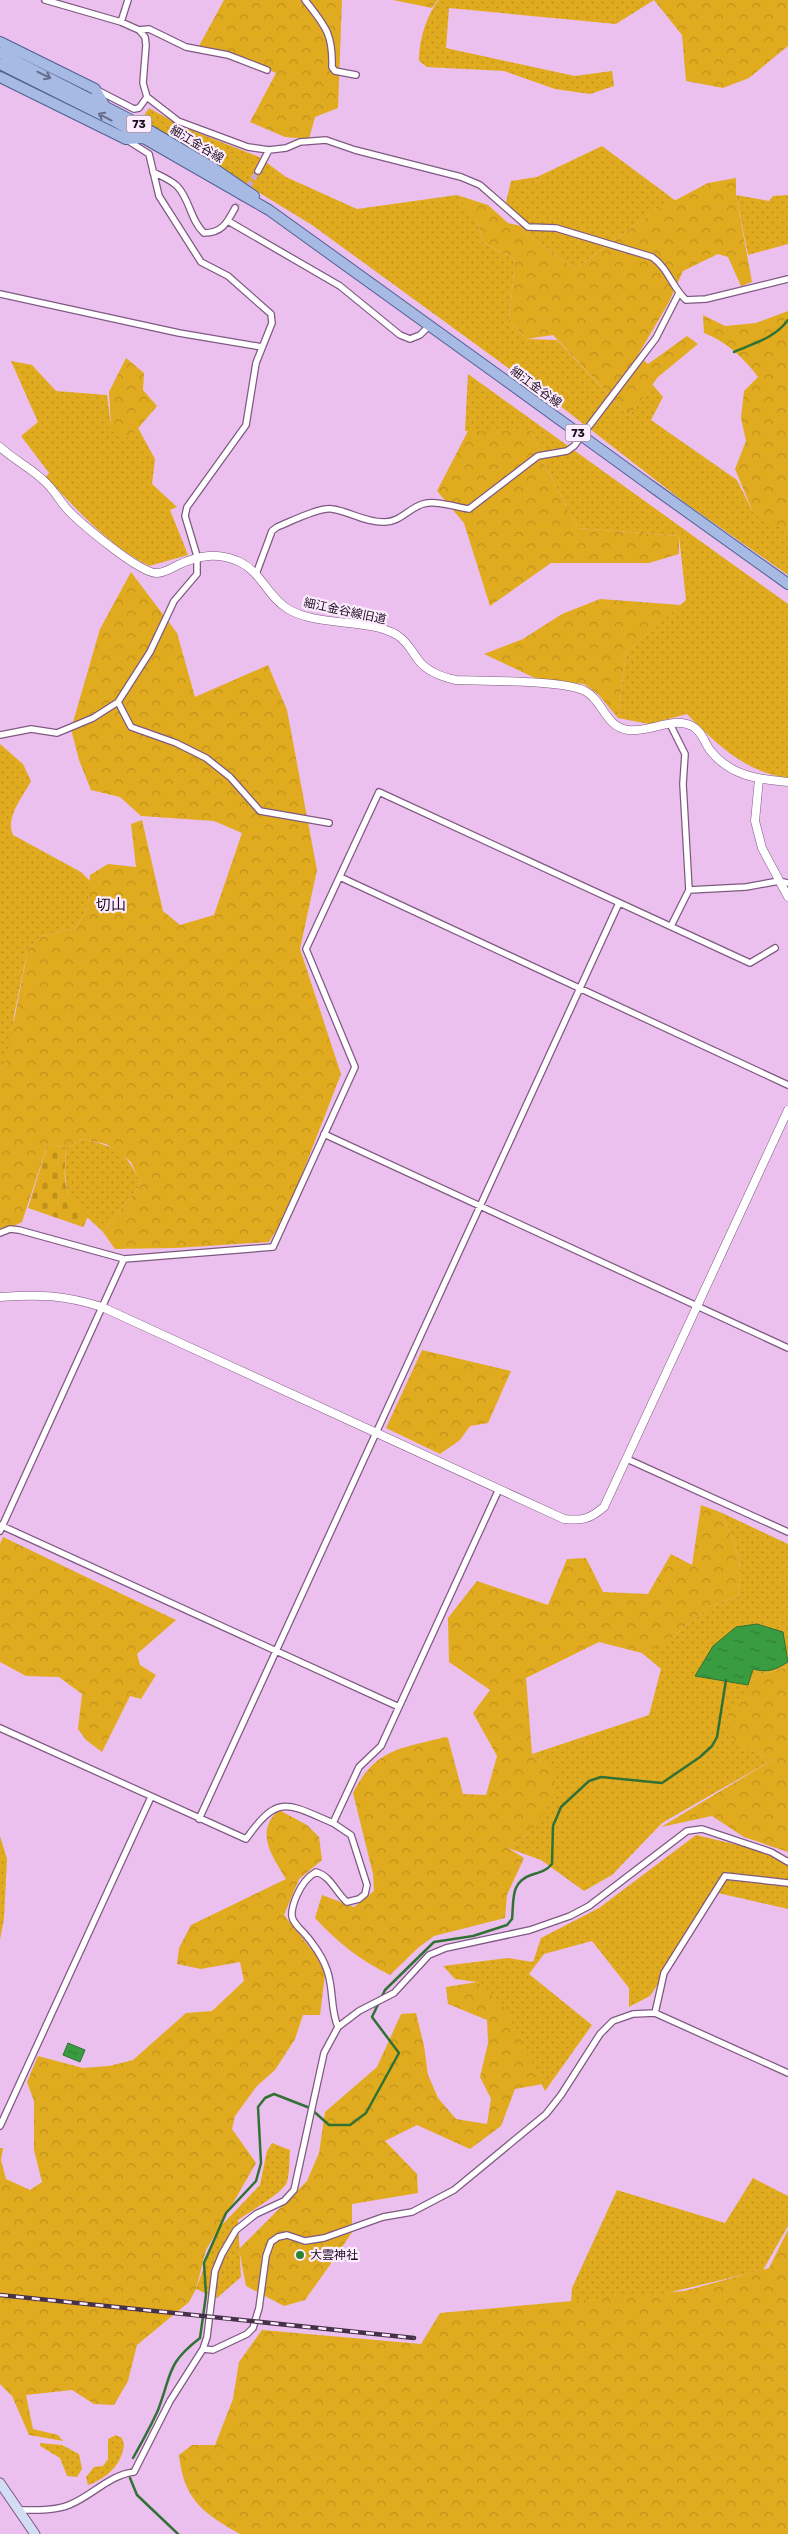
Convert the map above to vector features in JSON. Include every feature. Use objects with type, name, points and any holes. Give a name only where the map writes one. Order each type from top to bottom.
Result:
[{"type":"main road","points":[[0,42],[95,89],[104,105]]},
{"type":"main road","name":"細江金谷線","points":[[0,53],[104,105],[240,185],[270,210],[788,584]]},
{"type":"main road","name":"細江金谷線","points":[[0,64],[145,138],[270,210]]},
{"type":"main road","name":"73","points":[[0,77],[126,139],[145,138]]},
{"type":"main road","points":[[0,2483],[35,2534]]},
{"type":"street","points":[[45,0],[121,22],[139,30],[145,37],[146,45],[143,83],[147,97],[178,121],[248,147],[269,150],[286,148],[300,142],[326,140],[355,150],[461,177],[480,185],[528,227],[556,228],[652,257],[662,264],[679,293],[686,300],[706,300],[788,278]]},
{"type":"street","points":[[121,22],[128,0]]},
{"type":"street","points":[[305,0],[324,25],[333,46],[332,67],[334,70],[356,75]]},
{"type":"street","points":[[139,30],[149,29],[186,47],[228,55],[267,70]]},
{"type":"street","points":[[95,89],[134,109],[139,108],[147,97]]},
{"type":"street","points":[[0,735],[31,729],[57,733],[93,718],[118,702],[150,652],[174,601],[197,574],[197,556],[185,516],[187,507],[246,425],[256,363],[272,323],[271,314],[228,276],[201,262],[159,196],[149,154],[126,139]]},
{"type":"street","points":[[258,171],[269,150]]},
{"type":"street","points":[[153,172],[175,184],[181,190],[196,226],[204,233],[216,233],[228,221],[235,208]]},
{"type":"street","points":[[228,221],[340,286],[400,335],[410,339],[420,335],[430,324]]},
{"type":"street","points":[[256,574],[272,531],[277,527],[324,509],[333,509],[349,516],[384,522],[394,521],[421,504],[430,502],[469,509],[538,456],[567,451],[574,446],[656,338],[679,293]]},
{"type":"street","points":[[0,294],[179,333],[262,347]]},
{"type":"street","name":"細江金谷線旧道","points":[[0,447],[52,488],[65,507],[79,521],[141,567],[157,573],[197,556],[228,557],[241,562],[256,574],[275,600],[288,610],[305,616],[383,630],[397,635],[408,644],[420,662],[431,671],[444,677],[456,680],[563,685],[583,690],[594,697],[612,724],[628,730],[680,723],[693,726],[720,763],[742,775],[788,782]]},
{"type":"street","points":[[118,702],[131,727],[176,743],[206,758],[230,777],[260,811],[329,823]]},
{"type":"street","points":[[670,724],[684,754],[683,784],[689,890],[671,926]]},
{"type":"street","points":[[759,779],[755,821],[762,848],[788,896]]},
{"type":"street","points":[[0,1233],[10,1229],[20,1230],[124,1259],[273,1247],[355,1067],[306,949],[379,792],[750,962],[775,948]]},
{"type":"street","points":[[340,877],[788,1085]]},
{"type":"street","points":[[689,890],[746,887],[779,881],[788,883]]},
{"type":"street","points":[[199,1819],[619,903]]},
{"type":"street","points":[[0,1297],[46,1294],[77,1299],[102,1307],[564,1519],[583,1521],[593,1517],[604,1507],[788,1110]]},
{"type":"street","points":[[324,1134],[788,1348]]},
{"type":"street","points":[[124,1259],[1,1528],[399,1708]]},
{"type":"street","points":[[627,1459],[788,1532]]},
{"type":"street","points":[[333,1823],[358,1767],[382,1746],[499,1489]]},
{"type":"street","points":[[0,1728],[246,1839],[270,1810],[284,1806],[295,1807],[333,1823],[351,1835],[367,1884],[365,1894],[358,1899],[347,1902],[338,1895],[324,1875],[316,1872],[300,1887],[290,1909],[293,1924],[312,1942],[327,1970],[332,1991],[333,2016],[338,2026]]},
{"type":"street","points":[[0,2126],[151,1797]]},
{"type":"street","points":[[19,2510],[58,2508],[71,2505],[122,2474],[134,2472],[170,2401],[203,2350],[207,2337],[216,2271],[222,2254],[236,2230],[256,2214],[284,2201],[294,2190],[324,2053],[338,2026],[359,2011],[394,1994],[429,1955],[446,1948],[530,1930],[570,1916],[589,1906],[687,1831],[702,1829],[771,1852],[788,1862]]},
{"type":"street","points":[[655,2013],[664,1973],[725,1876],[788,1883]]},
{"type":"street","points":[[203,2350],[213,2350],[247,2334],[253,2328],[259,2308],[266,2256],[271,2242],[278,2236],[287,2236],[305,2241],[324,2238],[383,2217],[412,2212],[454,2190],[546,2114],[561,2095],[600,2034],[613,2021],[633,2014],[655,2013],[788,2073]]},
{"type":"green space","points":[[224,0],[342,0],[338,108],[315,117],[309,139],[285,137],[250,122],[276,73],[222,50],[199,46]]},
{"type":"green space","points":[[393,0],[438,0],[432,8]]},
{"type":"green space","points":[[439,0],[654,0],[616,24],[449,8],[446,48],[575,76],[612,71],[614,86],[590,94],[555,89],[504,71],[427,67],[419,61],[420,46],[430,13]]},
{"type":"green space","points":[[654,0],[788,0],[788,46],[749,78],[723,88],[686,81],[682,35]]},
{"type":"green space","points":[[149,108],[181,126],[259,157],[286,177],[357,209],[457,195],[477,220],[483,243],[515,259],[509,321],[527,339],[557,340],[629,416],[652,384],[663,397],[651,420],[737,480],[753,512],[788,530],[788,575],[684,502],[559,405],[312,225],[141,120]]},
{"type":"green space","points":[[602,146],[676,201],[653,212],[575,269],[524,232],[506,202],[511,181],[537,177]]},
{"type":"green space","points":[[736,178],[736,195],[752,282],[741,286],[728,257],[718,254],[683,271],[669,302],[638,355],[648,364],[687,336],[698,344],[658,377],[629,416],[553,335],[527,339],[509,321],[515,259],[483,243],[477,220],[457,195],[488,205],[508,223],[521,226],[524,232],[575,269],[653,212],[708,183]]},
{"type":"green space","points":[[736,195],[769,201],[773,196],[788,195],[788,244],[748,255]]},
{"type":"green space","points":[[788,311],[788,530],[759,519],[753,512],[735,469],[746,441],[741,418],[744,391],[758,377],[734,351],[712,336],[704,333],[703,315],[725,326],[756,323]]},
{"type":"green space","points":[[126,358],[144,373],[143,390],[157,406],[129,439],[111,425],[109,392]]},
{"type":"green space","points":[[11,361],[32,365],[56,391],[107,395],[111,425],[137,426],[155,459],[152,484],[177,507],[170,510],[188,555],[149,566],[134,558],[81,514],[46,477],[49,473],[21,436],[38,422]]},
{"type":"green space","points":[[468,374],[788,604],[788,778],[758,770],[732,755],[687,714],[649,724],[618,718],[626,652],[686,600],[679,536],[578,528],[543,462],[532,431],[465,431]]},
{"type":"green space","points":[[468,431],[532,431],[543,462],[578,528],[679,536],[679,554],[649,563],[551,563],[490,606],[464,523],[437,491]]},
{"type":"green space","points":[[131,572],[177,633],[195,697],[268,665],[287,710],[317,870],[300,949],[341,1074],[287,1213],[269,1242],[176,1248],[115,1249],[103,1232],[141,1184],[131,1162],[106,1144],[83,1139],[66,1148],[48,1143],[22,1222],[0,1233],[0,1069],[5,1066],[28,949],[42,936],[76,928],[88,906],[90,875],[108,864],[136,867],[131,824],[142,820],[163,911],[180,925],[214,915],[242,833],[214,821],[141,816],[120,797],[91,790],[79,760],[71,729],[100,629]]},
{"type":"green space","points":[[600,599],[681,605],[626,652],[618,718],[598,694],[584,684],[537,679],[484,654],[523,639],[562,614]]},
{"type":"green space","points":[[0,744],[23,764],[31,781],[13,814],[11,828],[13,835],[81,872],[90,881],[88,906],[76,928],[42,936],[28,949],[14,1015],[12,1043],[5,1066],[0,1069]]},
{"type":"green space","points":[[83,1139],[119,1152],[131,1165],[141,1184],[103,1232],[75,1204],[67,1188],[65,1178],[66,1148]]},
{"type":"green space","points":[[48,1143],[66,1148],[66,1186],[73,1200],[88,1217],[83,1227],[28,1208]]},
{"type":"green space","points":[[422,1350],[511,1371],[488,1423],[470,1426],[460,1440],[440,1454],[386,1428]]},
{"type":"green space","points":[[701,1505],[720,1512],[730,1533],[739,1562],[740,1584],[738,1596],[710,1606],[667,1642],[642,1653],[599,1642],[526,1678],[532,1754],[555,1772],[555,1795],[530,1833],[508,1848],[524,1858],[507,1895],[505,1918],[434,1936],[419,1947],[390,1975],[359,1957],[341,1943],[315,1918],[322,1895],[354,1907],[374,1891],[373,1874],[353,1793],[371,1767],[380,1759],[402,1748],[445,1737],[448,1738],[463,1794],[486,1795],[497,1756],[473,1713],[490,1690],[449,1662],[448,1618],[477,1581],[548,1605],[567,1559],[586,1558],[603,1592],[648,1594],[671,1554],[692,1565]]},
{"type":"green space","points":[[720,1512],[788,1544],[788,1667],[758,1675],[733,1740],[772,1760],[662,1823],[612,1875],[584,1891],[541,1860],[508,1848],[530,1833],[552,1770],[532,1754],[649,1715],[661,1669],[642,1653],[673,1637],[710,1606],[738,1596],[740,1572],[737,1552]]},
{"type":"green space","points":[[3,1537],[176,1620],[137,1654],[140,1665],[156,1675],[141,1699],[130,1696],[102,1752],[86,1740],[78,1729],[82,1694],[59,1677],[26,1676],[0,1662],[0,1544]]},
{"type":"green space","points":[[788,1667],[788,1852],[744,1837],[712,1816],[661,1827],[772,1760],[732,1740],[728,1715],[758,1675]]},
{"type":"green space","points":[[279,1810],[307,1825],[319,1837],[322,1860],[299,1879],[284,1915],[316,1955],[325,1974],[320,2015],[303,2015],[295,2039],[275,2070],[257,2086],[235,2116],[232,2129],[256,2163],[206,2250],[196,2289],[189,2302],[137,2345],[128,2381],[114,2405],[94,2404],[72,2390],[26,2395],[33,2429],[58,2435],[63,2441],[29,2435],[12,2396],[0,2384],[0,2148],[3,2148],[1,2160],[6,2179],[30,2190],[42,2182],[34,2150],[34,2101],[27,2082],[38,2056],[83,2068],[109,2066],[133,2060],[186,2013],[212,2011],[244,1981],[240,1962],[201,1969],[177,1964],[179,1948],[191,1925],[286,1879],[271,1853],[267,1835],[272,1818]]},
{"type":"green space","points":[[696,1835],[788,1857],[788,1909],[718,1893],[650,1996],[629,2007],[629,1988],[592,1941],[544,1954],[529,1974],[592,2025],[545,2091],[508,2015],[477,1982],[455,1979],[443,1966],[508,1958],[533,1962],[541,1938],[599,1908]]},
{"type":"green space","points":[[0,1836],[7,1859],[4,1918],[0,1940]]},
{"type":"green space","points":[[477,1982],[503,2005],[543,2084],[515,2089],[501,2126],[470,2149],[417,2125],[385,2141],[417,2174],[418,2193],[352,2204],[352,2232],[305,2300],[284,2306],[246,2286],[239,2249],[307,2181],[319,2153],[325,2112],[377,2067],[401,2014],[416,2013],[424,2046],[428,2075],[438,2098],[456,2119],[487,2124],[491,2099],[480,2077],[488,2043],[487,2020],[448,2004],[446,1987]]},
{"type":"green space","points":[[272,2143],[290,2150],[288,2178],[279,2191],[238,2220],[241,2277],[217,2298],[196,2289],[218,2229],[260,2185],[267,2151]]},
{"type":"green space","points":[[753,2178],[788,2196],[788,2226],[763,2270],[667,2293],[571,2303],[572,2288],[617,2190],[725,2223]]},
{"type":"green space","points":[[788,2230],[788,2534],[240,2534],[206,2512],[198,2504],[185,2483],[179,2455],[192,2445],[215,2445],[233,2399],[239,2362],[262,2330],[421,2344],[440,2313],[684,2291],[769,2268]]},
{"type":"green space","points":[[116,2435],[122,2438],[124,2445],[120,2459],[107,2475],[88,2485],[86,2477],[94,2467],[103,2466],[108,2459],[108,2439]]},
{"type":"green space","points":[[40,2443],[62,2445],[79,2454],[82,2469],[77,2477],[67,2476],[60,2458],[40,2446]]},
{"type":"water","points":[[757,1624],[783,1632],[788,1662],[771,1670],[753,1669],[748,1685],[695,1676],[713,1646],[736,1627]]},
{"type":"water","points":[[68,2043],[85,2050],[80,2062],[63,2055]]},
{"type":"waterway","points":[[734,352],[770,336],[788,320]]},
{"type":"waterway","points":[[133,2458],[158,2410],[175,2363],[200,2338],[206,2295],[204,2263],[226,2213],[256,2181],[261,2163],[258,2107],[265,2098],[274,2094],[310,2108],[329,2125],[350,2125],[366,2113],[399,2053],[372,2017],[385,1990],[434,1942],[473,1936],[507,1925],[512,1919],[514,1893],[519,1882],[524,1878],[545,1870],[552,1864],[553,1826],[561,1807],[589,1781],[601,1777],[662,1783],[700,1757],[712,1746],[717,1737],[726,1680]]},
{"type":"waterway","points":[[130,2478],[137,2495],[178,2534]]},
{"type":"tunnel","points":[[235,208],[258,171]]},
{"type":"railway","points":[[0,2295],[414,2338]]},
{"type":"place","name":"大雲神社","points":[[300,2255]]},
{"type":"district","name":"切山","points":[[111,905]]}]
